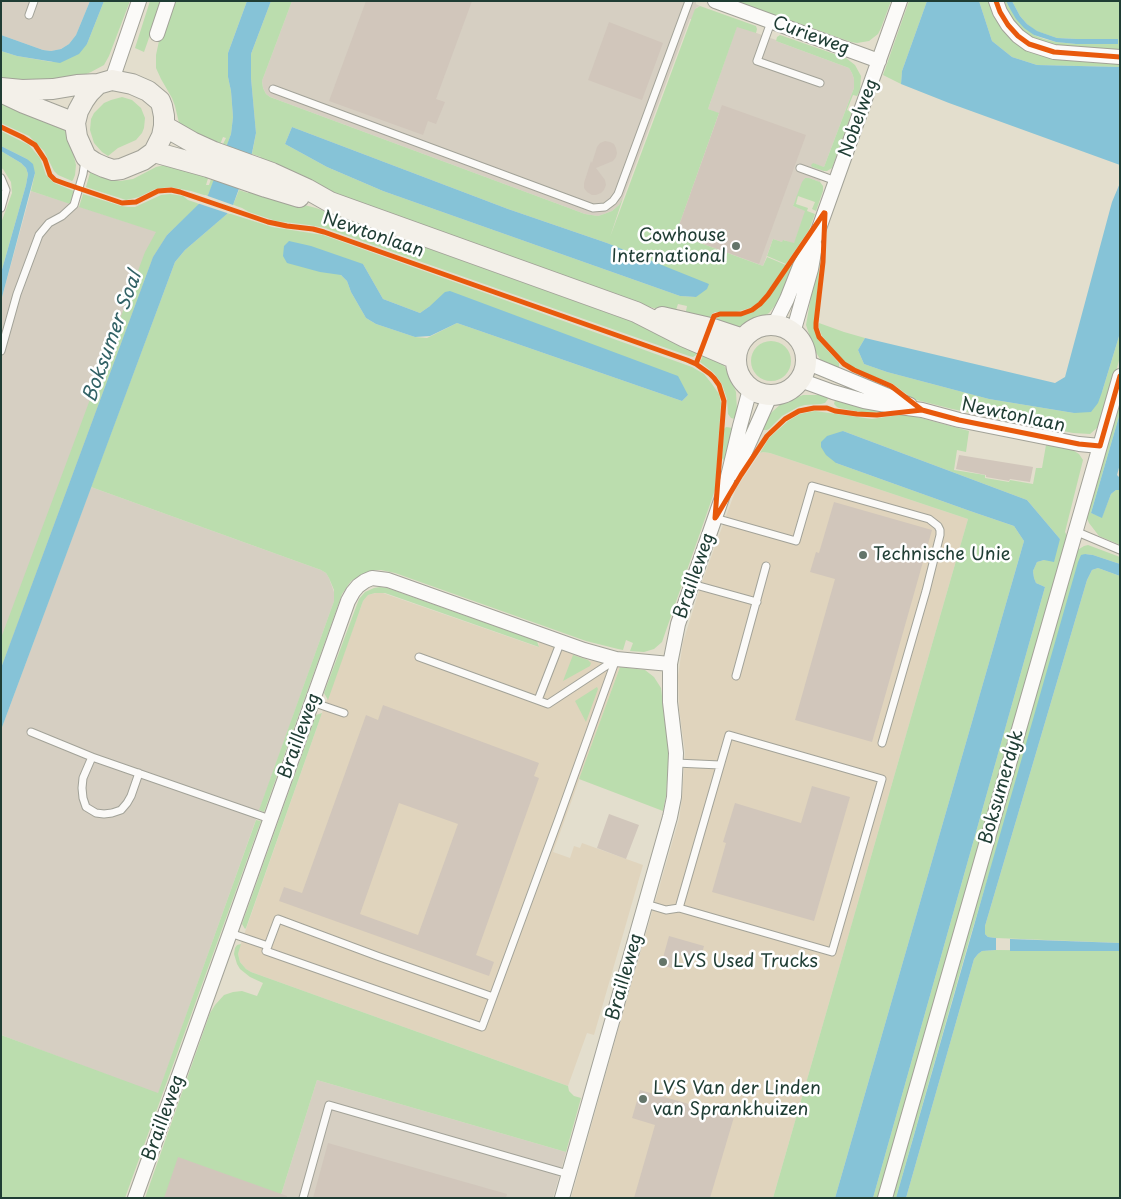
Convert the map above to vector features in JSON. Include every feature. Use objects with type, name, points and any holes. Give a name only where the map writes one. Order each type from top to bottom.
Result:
[{"type":"street","points":[[1,88],[22,90],[53,89],[105,82],[126,82],[139,86],[160,101],[164,126],[162,136],[154,152],[143,160],[121,169],[104,168],[86,157],[77,137],[75,123],[78,111],[84,100],[105,82],[139,1]]},
{"type":"street","points":[[157,34],[168,1]]},
{"type":"street","name":"Curieweg","points":[[716,1],[879,61]]},
{"type":"street","name":"Nobelweg","points":[[774,325],[800,266],[817,234],[900,1]]},
{"type":"street","points":[[996,1],[1008,25],[1029,44],[1054,52],[1120,57]]},
{"type":"street","points":[[1,92],[75,123]]},
{"type":"street","name":"Newtonlaan","points":[[164,126],[192,142],[215,161]]},
{"type":"street","name":"Newtonlaan","points":[[154,152],[215,161],[255,175],[307,189],[330,202],[636,312],[685,337],[736,359]]},
{"type":"street","name":"Nobelweg","points":[[794,333],[811,269],[817,234]]},
{"type":"street","name":"Newtonlaan","points":[[636,312],[664,317],[743,338]]},
{"type":"street","points":[[774,325],[784,327],[794,333],[805,350],[803,371],[792,388],[782,394],[770,396],[750,389],[742,381],[737,370],[738,348],[743,338],[751,330],[762,326],[774,325]]},
{"type":"street","name":"Newtonlaan","points":[[803,371],[833,392],[864,400],[922,410],[1079,444],[1100,446]]},
{"type":"street","name":"Newtonlaan","points":[[803,371],[840,376],[922,410]]},
{"type":"street","name":"Boksumerdyk","points":[[885,1198],[1120,376]]},
{"type":"street","name":"Brailleweg","points":[[562,1198],[670,817],[674,797],[676,753],[670,702],[670,664],[678,624],[725,489],[750,389]]},
{"type":"street","name":"Brailleweg","points":[[725,489],[745,452],[770,396]]},
{"type":"street","name":"Brailleweg","points":[[135,1198],[348,601],[358,586],[372,578],[388,580],[584,650],[616,659],[670,664]]},
{"type":"lane","points":[[30,15],[34,1]]},
{"type":"lane","points":[[273,89],[593,208],[605,207],[618,194],[689,1]]},
{"type":"lane","points":[[772,22],[757,61],[820,83]]},
{"type":"lane","points":[[1,350],[17,294],[39,235],[49,223],[62,216],[74,205],[84,174],[86,157]]},
{"type":"lane","points":[[800,168],[836,181]]},
{"type":"lane","points":[[1,178],[6,190],[1,208]]},
{"type":"lane","points":[[715,518],[796,541],[812,486],[929,519],[938,526],[940,535],[926,591],[882,743]]},
{"type":"lane","points":[[1075,531],[1120,550]]},
{"type":"lane","points":[[736,676],[766,566]]},
{"type":"lane","points":[[692,584],[757,602]]},
{"type":"lane","points":[[538,700],[561,642]]},
{"type":"lane","points":[[419,657],[548,704],[616,659]]},
{"type":"lane","points":[[493,997],[278,919],[266,951],[482,1027],[559,818],[616,659]]},
{"type":"lane","points":[[312,702],[344,713]]},
{"type":"lane","points":[[31,732],[92,757],[270,819]]},
{"type":"lane","points":[[646,904],[666,910],[679,908],[832,952],[882,779],[729,735],[679,908]]},
{"type":"lane","points":[[92,757],[83,778],[82,788],[86,807],[96,812],[104,814],[121,810],[127,803],[139,773]]},
{"type":"lane","points":[[676,763],[720,765]]},
{"type":"lane","points":[[230,933],[268,946]]},
{"type":"lane","points":[[302,1198],[329,1106],[568,1174]]},
{"type":"shaded area","points":[[1,1],[90,1],[76,35],[69,44],[61,49],[51,51],[1,35]]},
{"type":"shaded area","points":[[292,1],[696,1],[696,4],[700,6],[696,8],[692,19],[690,19],[623,198],[612,211],[598,216],[585,214],[270,97],[263,88],[262,81]]},
{"type":"shaded area","points":[[737,26],[849,68],[854,79],[854,88],[824,167],[813,164],[812,167],[824,171],[820,182],[805,178],[793,206],[806,211],[794,244],[784,240],[782,242],[773,239],[763,266],[676,234],[719,114],[708,109]]},
{"type":"shaded area","points":[[31,191],[167,235],[1,668],[1,301]]},
{"type":"shaded area","points":[[763,452],[968,519],[773,1198],[571,1198],[679,819],[685,752],[679,709],[678,676],[683,642],[702,582],[736,489],[760,453]]},
{"type":"shaded area","points":[[91,487],[321,570],[329,578],[335,595],[158,1094],[1,1035],[1,730]]},
{"type":"shaded area","points":[[380,592],[538,647],[537,641],[588,660],[620,667],[553,852],[570,858],[574,846],[580,848],[582,843],[643,865],[594,1035],[587,1033],[568,1086],[251,972],[240,962],[239,949],[363,601],[368,595]]},
{"type":"shaded area","points":[[317,1080],[566,1152],[553,1198],[280,1198]]},
{"type":"green space","points":[[104,1],[130,1],[104,65],[68,82],[1,81],[1,51],[17,56],[52,62],[87,44]]},
{"type":"green space","points":[[150,1],[162,1],[144,52],[135,48]]},
{"type":"green space","points":[[173,1],[247,1],[228,53],[228,77],[233,117],[231,134],[227,145],[223,144],[226,138],[223,137],[219,147],[182,128],[172,98],[156,68],[159,41]]},
{"type":"green space","points":[[271,1],[292,1],[262,81],[266,94],[270,97],[585,214],[598,216],[612,211],[623,198],[610,237],[695,9],[700,6],[756,26],[756,33],[737,27],[708,109],[719,113],[676,234],[763,266],[767,257],[786,265],[758,303],[750,308],[736,312],[715,312],[709,321],[685,316],[687,306],[678,304],[675,313],[641,305],[329,193],[259,161],[261,157],[252,154],[256,133],[251,78],[251,54]],"holes":[[[292,127],[508,209],[607,243],[651,262],[696,297],[680,296],[383,191],[327,167],[285,144]]]},
{"type":"green space","points":[[742,1],[891,1],[878,34],[869,41],[857,43],[741,3]]},
{"type":"green space","points":[[909,1],[927,1],[902,71],[901,84],[883,75]]},
{"type":"green space","points":[[979,1],[989,1],[994,16],[1003,30],[1015,43],[1030,51],[1120,61],[1120,67],[1037,65],[1012,57],[992,41]]},
{"type":"green space","points":[[1001,1],[1006,1],[1034,35],[1044,39],[1076,44],[1118,44],[1118,39],[1057,38],[1036,31],[1020,16],[1012,1],[1120,1],[1120,52],[1055,47],[1032,39],[1012,22]]},
{"type":"green space","points":[[780,35],[846,58],[855,65],[861,76],[860,90],[857,96],[853,95],[847,110],[852,112],[832,168],[827,171],[812,167],[811,165],[813,163],[824,167],[854,88],[852,73],[849,68],[776,41]]},
{"type":"green space","points":[[122,97],[132,100],[141,108],[145,118],[144,128],[136,140],[118,148],[108,156],[94,143],[90,130],[91,119],[104,103]]},
{"type":"green space","points":[[1,101],[64,129],[70,140],[76,165],[72,181],[58,175],[54,171],[44,151],[29,136],[1,123]]},
{"type":"green space","points":[[1,131],[29,145],[40,158],[46,175],[54,183],[74,191],[70,204],[31,191],[35,173],[27,159],[1,146]]},
{"type":"green space","points":[[1,151],[21,163],[26,168],[28,174],[1,273],[1,223],[12,193],[11,182],[1,168]]},
{"type":"green space","points":[[164,165],[209,175],[206,185],[209,185],[211,179],[214,181],[208,195],[170,187],[155,189],[139,197],[126,200],[86,187],[91,172],[100,177],[120,181],[133,179]]},
{"type":"green space","points":[[805,178],[820,182],[823,186],[823,191],[816,211],[812,209],[815,202],[798,196],[796,204],[808,208],[807,211],[815,214],[809,230],[786,264],[767,256],[773,239],[794,243],[805,211],[793,206]]},
{"type":"green space","points":[[250,189],[316,208],[667,334],[698,352],[693,357],[689,356],[325,228],[276,221],[233,205],[239,190],[248,193]]},
{"type":"green space","points":[[83,194],[128,207],[135,207],[161,195],[170,194],[183,196],[200,204],[167,235],[153,257],[1,668],[1,638],[145,252],[156,232],[79,207]]},
{"type":"green space","points":[[228,213],[272,227],[323,235],[692,367],[704,374],[719,394],[721,403],[715,490],[662,642],[654,649],[644,652],[630,651],[633,643],[626,640],[623,650],[618,649],[586,641],[395,573],[375,570],[363,574],[351,581],[342,594],[264,812],[259,810],[334,601],[334,590],[329,578],[321,570],[91,487],[175,262],[185,250]],"holes":[[[363,264],[383,299],[420,313],[430,306],[688,395],[682,401],[457,323],[427,338],[415,337],[376,324],[366,318],[347,281],[341,275]]]},
{"type":"green space","points":[[798,255],[800,256],[781,297],[769,313],[740,326],[714,321],[720,316],[741,316],[758,309],[769,297]]},
{"type":"green space","points":[[818,261],[820,262],[814,329],[819,341],[839,363],[839,369],[828,366],[820,359],[814,349],[806,325]]},
{"type":"green space","points":[[819,323],[865,338],[858,350],[864,364],[887,372],[989,399],[1074,413],[1102,392],[1120,333],[1120,357],[1103,418],[1098,427],[1090,434],[1073,433],[952,409],[913,399],[893,384],[853,368],[844,361],[822,336]]},
{"type":"green space","points":[[775,341],[782,344],[788,350],[791,361],[790,369],[782,378],[775,381],[767,381],[760,378],[752,369],[751,357],[754,350],[763,342]]},
{"type":"green space","points":[[705,352],[721,361],[729,373],[736,392],[737,410],[735,419],[731,418],[728,414],[727,399],[722,384],[714,373],[700,362]]},
{"type":"green space","points":[[803,395],[827,396],[828,399],[825,403],[798,407],[782,416],[769,429],[762,430],[767,417],[781,404]]},
{"type":"green space","points":[[1120,396],[1120,413],[1091,513],[1102,517],[1111,494],[1116,490],[1120,490],[1120,545],[1099,536],[1086,516]]},
{"type":"green space","points":[[835,400],[881,411],[867,413],[839,408],[834,404]]},
{"type":"green space","points":[[815,411],[872,419],[906,414],[969,431],[966,452],[957,450],[954,470],[985,475],[985,478],[1033,484],[1036,468],[1042,468],[1046,445],[1071,449],[1079,454],[1083,460],[1065,532],[1068,538],[879,1198],[873,1198],[1045,587],[1036,583],[1033,571],[1037,562],[1044,560],[1060,539],[1027,500],[843,431],[836,463],[1014,526],[1024,541],[835,1198],[773,1198],[968,519],[770,453],[760,453],[769,438],[788,421],[800,414]]},
{"type":"green space","points":[[726,427],[733,428],[726,460],[724,461],[722,458],[724,429]]},
{"type":"green space","points":[[1088,545],[1120,557],[1120,564],[1085,554],[969,941],[896,1198],[891,1198],[1076,551]]},
{"type":"green space","points":[[1098,568],[1120,576],[1120,943],[988,937],[985,934],[985,926],[1087,580],[1092,570]]},
{"type":"green space","points":[[380,587],[537,641],[539,647],[385,593],[375,593],[368,595],[363,601],[328,700],[324,693],[359,599],[365,592]]},
{"type":"green space","points":[[573,655],[588,660],[591,663],[590,666],[563,681]]},
{"type":"green space","points":[[620,667],[645,670],[654,677],[661,688],[669,753],[663,811],[579,779]]},
{"type":"green space","points":[[597,687],[598,689],[586,722],[575,701]]},
{"type":"green space","points":[[322,713],[245,929],[242,924],[316,715]]},
{"type":"green space","points":[[256,820],[261,821],[125,1198],[1,1198],[1,1035],[158,1093]]},
{"type":"green space","points":[[241,944],[238,954],[240,962],[251,972],[568,1086],[569,1091],[574,1096],[581,1098],[566,1152],[317,1080],[280,1198],[145,1198],[210,1013],[224,995],[242,991],[257,996],[263,983],[250,977],[237,964],[234,954],[235,948]]},
{"type":"green space","points":[[982,951],[1120,951],[1120,1198],[906,1198],[974,959]]},
{"type":"water","points":[[90,1],[104,1],[87,44],[79,54],[60,63],[17,56],[1,51],[1,35],[43,50],[61,49],[69,44],[76,35]]},
{"type":"water","points":[[247,1],[271,1],[251,54],[251,78],[256,133],[252,153],[233,205],[227,214],[185,250],[175,262],[1,730],[1,668],[153,257],[167,235],[208,195],[231,134],[233,117],[228,77],[228,53]]},
{"type":"water","points":[[927,1],[979,1],[992,41],[1012,57],[1037,65],[1120,67],[1120,165],[901,84],[902,71]]},
{"type":"water","points":[[1006,1],[1012,1],[1020,16],[1037,31],[1057,38],[1118,39],[1118,44],[1056,42],[1034,35],[1016,19]]},
{"type":"water","points":[[292,127],[508,209],[607,243],[709,284],[707,289],[696,297],[680,296],[383,191],[327,167],[285,144]]},
{"type":"water","points":[[1,146],[27,159],[33,164],[35,173],[1,301],[1,273],[28,174],[26,168],[21,163],[1,151]]},
{"type":"water","points":[[1120,183],[1120,333],[1098,403],[1091,412],[1074,413],[989,399],[887,372],[864,364],[858,350],[865,338],[1055,383],[1065,377],[1112,202]]},
{"type":"water","points":[[289,241],[311,246],[363,264],[383,299],[420,313],[445,292],[450,291],[678,376],[688,395],[682,401],[457,323],[430,336],[415,337],[376,324],[366,318],[347,281],[341,275],[320,272],[287,263],[283,256],[284,246]]},
{"type":"water","points":[[1120,413],[1120,464],[1117,475],[1120,478],[1120,490],[1116,490],[1111,494],[1102,518],[1091,513]]},
{"type":"water","points":[[843,431],[1027,500],[1060,539],[1054,562],[1044,560],[1037,562],[1033,571],[1036,583],[1045,587],[873,1198],[835,1198],[1024,541],[1014,526],[836,463],[826,455],[821,447],[821,442],[827,436]]},
{"type":"water","points":[[1085,554],[1120,564],[1120,576],[1098,568],[1092,570],[1087,580],[985,926],[985,934],[988,937],[996,938],[996,950],[982,951],[974,959],[906,1198],[896,1198],[1078,562],[1081,555]]},
{"type":"water","points":[[1010,939],[1120,943],[1120,951],[1010,951]]},
{"type":"pier","points":[[205,195],[236,206],[230,214],[197,203]]},
{"type":"building","points":[[366,1],[472,1],[436,99],[445,102],[436,124],[428,121],[423,135],[329,101]]},
{"type":"building","points":[[609,22],[663,43],[642,100],[588,80]]},
{"type":"building","points":[[722,105],[806,135],[759,264],[676,234]]},
{"type":"building","points":[[605,141],[614,144],[617,153],[613,161],[596,168],[605,180],[606,185],[601,193],[592,195],[584,188],[584,183],[597,147]]},
{"type":"building","points":[[959,455],[1033,467],[1030,482],[986,477],[986,475],[956,469]]},
{"type":"building","points":[[834,502],[932,530],[872,742],[795,720],[835,579],[810,572],[816,552],[819,553]]},
{"type":"building","points":[[383,705],[539,763],[534,776],[539,778],[476,955],[494,962],[489,976],[279,901],[284,887],[302,893],[366,715],[378,720]],"holes":[[[399,803],[458,824],[418,935],[360,914]]]},
{"type":"building","points":[[812,786],[850,797],[814,921],[712,892],[726,843],[723,842],[735,803],[801,823]]},
{"type":"building","points":[[609,814],[639,825],[626,859],[597,848]]},
{"type":"building","points":[[669,936],[704,946],[700,961],[679,955],[675,969],[661,965]]},
{"type":"building","points":[[640,1090],[734,1117],[710,1198],[634,1198],[655,1125],[632,1118]]},
{"type":"building","points":[[328,1143],[507,1194],[506,1198],[313,1198]]},
{"type":"building","points":[[178,1157],[287,1196],[287,1198],[164,1198]]},
{"type":"cycle path","points":[[996,1],[1008,25],[1029,44],[1054,52],[1120,57]]},
{"type":"cycle path","points":[[1,127],[35,145],[45,160],[50,175],[55,180],[66,184],[122,203],[136,202],[158,191],[171,190],[268,222],[324,232],[696,364],[714,378],[719,385],[724,401],[715,518]]},
{"type":"cycle path","points":[[696,364],[714,316],[720,314],[741,314],[752,310],[760,304],[824,213]]},
{"type":"cycle path","points":[[825,213],[823,262],[816,323],[819,337],[844,364],[891,386],[922,410]]},
{"type":"cycle path","points":[[716,517],[767,436],[785,419],[799,411],[827,408],[835,411],[877,415],[922,410],[959,420],[1079,444],[1100,446],[1120,376]]},
{"type":"place","name":"Cowhouse International","points":[[736,246]]},
{"type":"place","name":"Technische Unie","points":[[863,555]]},
{"type":"place","name":"LVS Used Trucks","points":[[663,962]]},
{"type":"place","name":"LVS Van der Linden van Sprankhuizen","points":[[643,1099]]},
{"type":"water label","name":"Boksumer Soal","points":[[113,337]]}]
